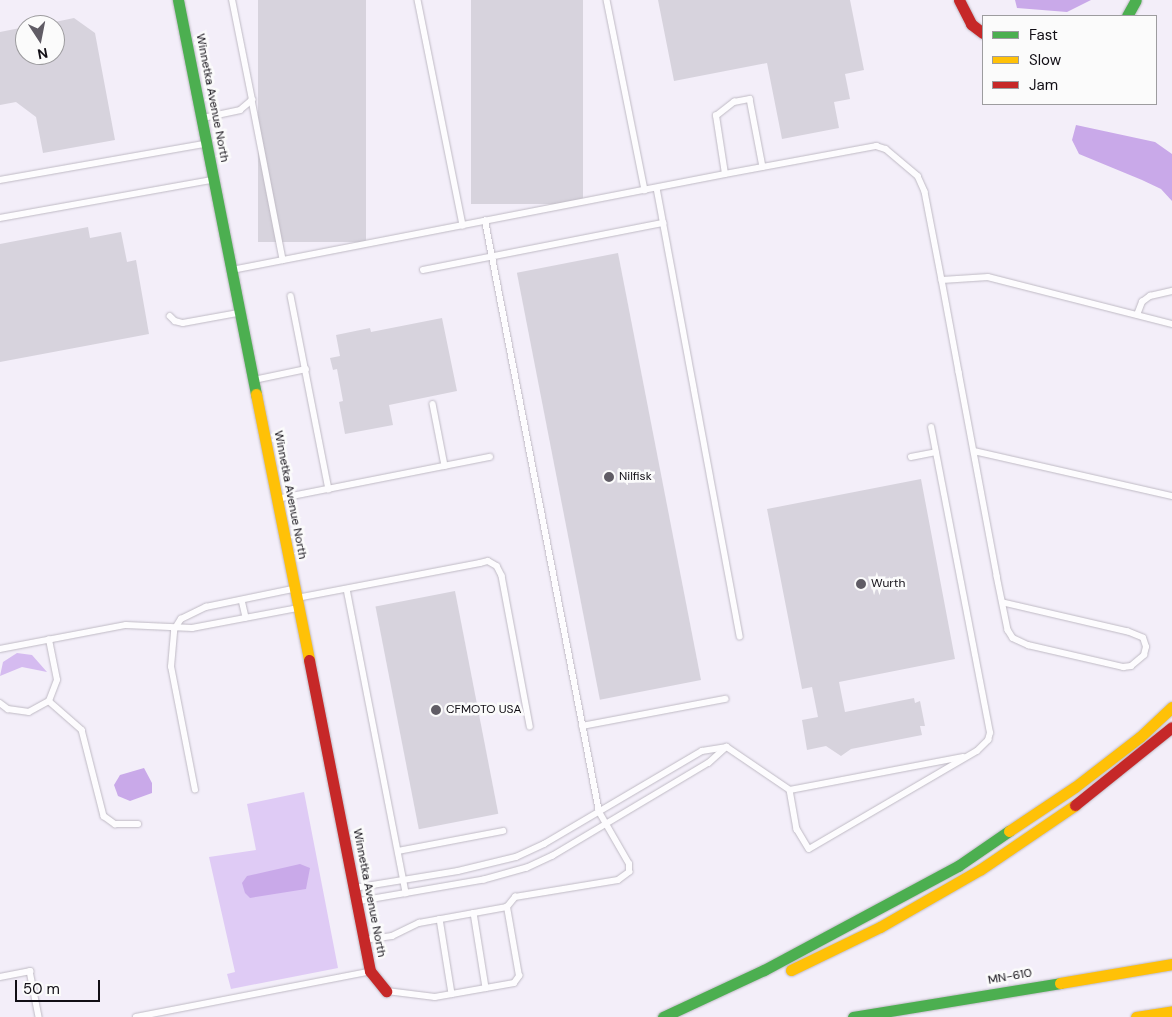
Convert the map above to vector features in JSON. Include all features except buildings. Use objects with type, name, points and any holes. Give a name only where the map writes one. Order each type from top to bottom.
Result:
[{"type":"main road","name":"Winnetka Avenue North","points":[[178,0],[370,971],[386,991]]},
{"type":"main road","points":[[959,0],[971,24],[982,32]]},
{"type":"main road","points":[[1128,15],[1136,0]]},
{"type":"main road","points":[[663,1017],[764,970],[958,866],[1074,787],[1140,737],[1172,707]]},
{"type":"main road","points":[[668,1017],[802,965],[951,887],[1077,804],[1172,727]]},
{"type":"main road","name":"MN-610","points":[[853,1017],[1172,964]]},
{"type":"main road","points":[[1136,1017],[1172,1011]]},
{"type":"lane","points":[[232,0],[283,260]]},
{"type":"lane","points":[[418,0],[463,226]]},
{"type":"lane","points":[[607,0],[645,190]]},
{"type":"lane","points":[[725,174],[716,116],[734,102],[750,99],[763,167]]},
{"type":"lane","points":[[202,119],[240,110],[252,100]]},
{"type":"lane","points":[[0,180],[207,144]]},
{"type":"lane","points":[[232,270],[876,146],[886,149],[918,176],[925,192],[1002,603],[1008,630],[1013,638],[1028,645],[1122,667],[1131,666],[1144,655],[1146,647],[1143,638],[1128,632],[1002,603]]},
{"type":"lane","points":[[0,218],[214,180]]},
{"type":"lane","points":[[657,188],[740,636]]},
{"type":"lane","points":[[364,940],[392,936],[419,923],[507,907],[515,898],[625,877],[629,872],[629,864],[599,812],[485,221]]},
{"type":"lane","points":[[423,270],[663,223]]},
{"type":"lane","points":[[942,280],[988,277],[1172,324]]},
{"type":"lane","points":[[1136,315],[1142,302],[1150,296],[1172,291]]},
{"type":"lane","points":[[291,296],[329,488]]},
{"type":"lane","points":[[170,316],[175,321],[183,323],[240,312]]},
{"type":"lane","points":[[254,380],[306,369]]},
{"type":"lane","points":[[433,404],[445,466]]},
{"type":"lane","points":[[354,888],[490,865],[516,857],[599,812],[702,751],[727,746],[790,790],[797,829],[809,849],[967,756],[988,740],[990,733],[931,428]]},
{"type":"lane","points":[[974,451],[1172,496]]},
{"type":"lane","points":[[911,457],[936,452]]},
{"type":"lane","points":[[277,499],[490,457]]},
{"type":"lane","points":[[194,790],[171,667],[174,630],[181,619],[192,612],[242,600],[297,598],[488,561],[497,566],[502,576],[530,726]]},
{"type":"lane","points":[[348,589],[406,893]]},
{"type":"lane","points":[[0,649],[126,625],[174,630],[246,618],[297,598]]},
{"type":"lane","points":[[242,600],[246,618]]},
{"type":"lane","points":[[0,703],[8,709],[29,712],[48,701],[57,680],[49,640]]},
{"type":"lane","points":[[582,726],[725,698]]},
{"type":"lane","points":[[48,701],[82,730],[104,816],[115,824],[138,824]]},
{"type":"lane","points":[[357,902],[513,872],[553,856],[709,763],[727,746]]},
{"type":"lane","points":[[790,790],[967,756]]},
{"type":"lane","points":[[398,851],[503,831]]},
{"type":"lane","points":[[386,991],[425,996],[452,994],[518,980],[507,907]]},
{"type":"lane","points":[[474,913],[486,988]]},
{"type":"lane","points":[[440,919],[452,994]]},
{"type":"lane","points":[[0,977],[30,971],[39,1017]]},
{"type":"lane","points":[[136,1017],[370,971]]},
{"type":"shaded area","points":[[1015,0],[1091,0],[1067,12],[1017,8]]},
{"type":"shaded area","points":[[1076,125],[1155,142],[1172,154],[1172,201],[1161,189],[1079,154],[1072,140]]},
{"type":"shaded area","points":[[17,653],[32,655],[47,672],[22,667],[0,676],[3,662]]},
{"type":"shaded area","points":[[144,768],[152,783],[152,793],[130,801],[118,796],[114,785],[120,775]]},
{"type":"shaded area","points":[[304,792],[338,968],[231,989],[227,974],[235,972],[209,857],[256,850],[247,804]]},
{"type":"shaded area","points":[[300,864],[310,868],[306,889],[250,898],[245,893],[242,883],[247,876]]},
{"type":"traffic: fast","points":[[178,0],[256,394]]},
{"type":"traffic: fast","points":[[1128,15],[1136,0]]},
{"type":"traffic: fast","points":[[663,1017],[764,970],[958,866],[1009,831]]},
{"type":"traffic: fast","points":[[853,1017],[1060,983]]},
{"type":"traffic: slow","points":[[256,394],[309,660]]},
{"type":"traffic: slow","points":[[1009,831],[1075,787],[1140,737],[1172,707]]},
{"type":"traffic: slow","points":[[791,970],[880,927],[981,869],[1075,805]]},
{"type":"traffic: slow","points":[[1060,983],[1172,964]]},
{"type":"traffic: slow","points":[[1136,1017],[1172,1011]]},
{"type":"traffic: jam","points":[[959,0],[971,24],[982,32]]},
{"type":"traffic: jam","points":[[309,660],[370,971],[386,991]]},
{"type":"traffic: jam","points":[[1075,805],[1172,727]]},
{"type":"place","name":"Nilfisk","points":[[609,477]]},
{"type":"place","name":"Wurth","points":[[861,584]]},
{"type":"place","name":"CFMOTO USA","points":[[436,710]]}]
